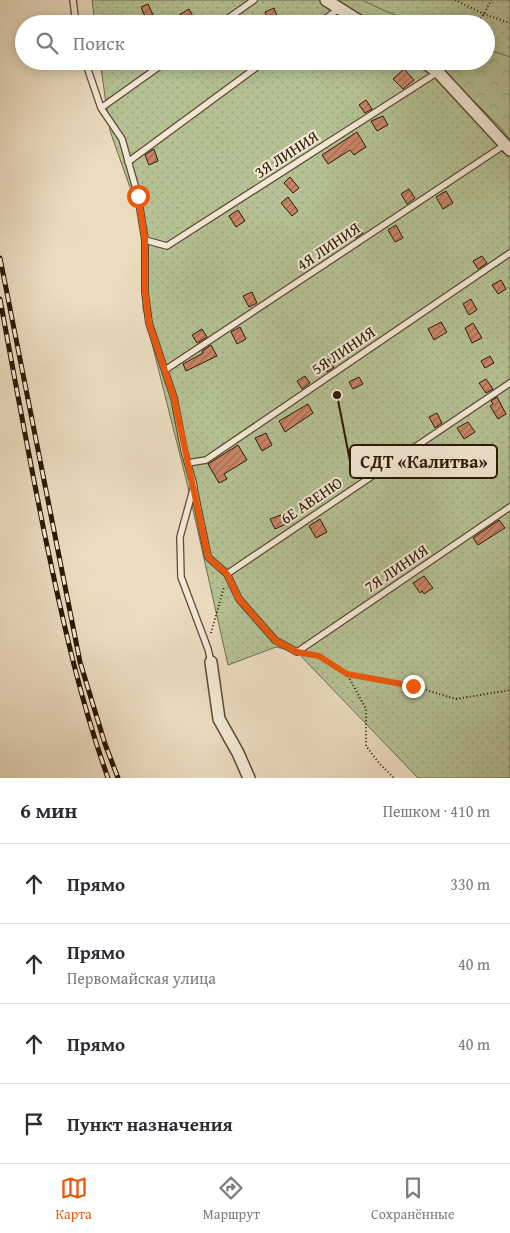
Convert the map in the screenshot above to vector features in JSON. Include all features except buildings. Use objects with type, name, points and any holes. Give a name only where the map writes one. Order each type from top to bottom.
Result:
[{"type":"street","points":[[326,0],[350,15]]},
{"type":"street","points":[[435,70],[508,147]]},
{"type":"street","points":[[211,662],[219,719],[238,753],[249,778]]},
{"type":"lane","points":[[73,0],[75,15]]},
{"type":"lane","points":[[233,15],[254,0]]},
{"type":"lane","points":[[330,15],[340,8]]},
{"type":"lane","points":[[88,70],[101,108],[122,138],[138,196],[145,240],[145,292],[149,323],[174,398],[208,557],[227,574],[239,599],[275,640],[297,652]]},
{"type":"lane","points":[[101,108],[154,70]]},
{"type":"lane","points":[[128,162],[253,70]]},
{"type":"lane","name":"3Я ЛИНИЯ","points":[[145,240],[167,246],[438,72]]},
{"type":"lane","name":"4Я ЛИНИЯ","points":[[165,370],[508,147]]},
{"type":"lane","name":"5Я ЛИНИЯ","points":[[188,463],[206,460],[510,253]]},
{"type":"lane","name":"6Е АВЕНЮ","points":[[227,574],[510,383]]},
{"type":"lane","points":[[194,486],[180,537],[181,576],[211,662]]},
{"type":"lane","name":"7Я ЛИНИЯ","points":[[297,652],[510,506]]},
{"type":"path","points":[[455,0],[487,15]]},
{"type":"path","points":[[484,14],[491,0]]},
{"type":"path","points":[[495,18],[510,23]]},
{"type":"path","points":[[207,647],[227,574]]},
{"type":"path","points":[[297,652],[319,656],[347,674],[413,686],[456,699],[510,690]]},
{"type":"path","points":[[347,674],[366,709],[366,746],[394,778]]},
{"type":"green space","points":[[92,0],[510,0],[510,778],[418,778],[297,652],[276,647],[228,665],[187,483],[143,308],[144,227],[110,131],[101,70],[495,70],[495,15],[94,15]]},
{"type":"green space","points":[[332,0],[362,0],[396,15],[357,15]]},
{"type":"green space","points":[[495,52],[510,57],[510,140],[502,129],[443,70],[495,70]]},
{"type":"railway","points":[[0,258],[80,662],[105,744],[118,778]]},
{"type":"railway","points":[[0,299],[61,612],[82,695],[108,778]]},
{"type":"place","name":"СДТ «Калитва»","points":[[337,395]]},
{"type":"route","points":[[138,196],[145,240],[145,292],[149,323],[174,398],[208,557],[227,574],[239,599],[275,640],[297,652],[319,656],[347,674],[413,686]]}]
